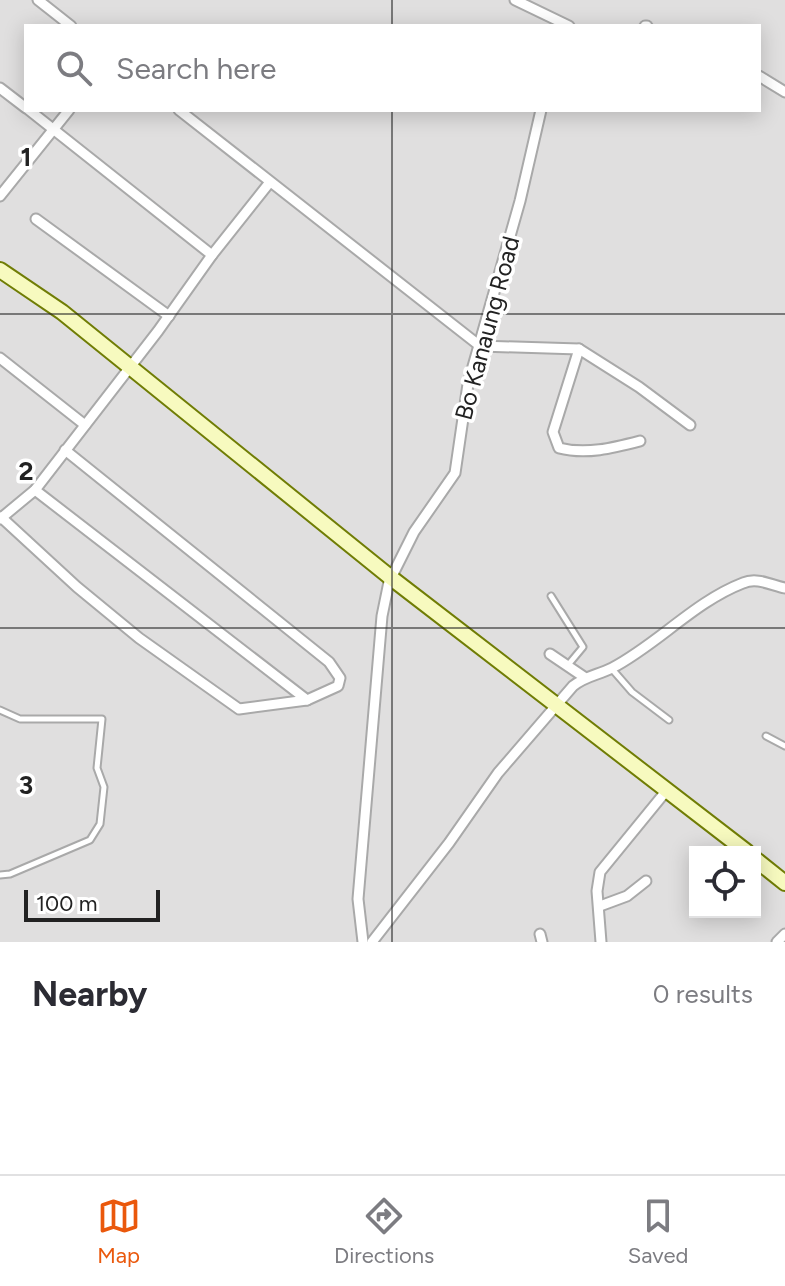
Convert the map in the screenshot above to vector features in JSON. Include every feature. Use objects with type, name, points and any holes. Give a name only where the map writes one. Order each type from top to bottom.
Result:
[{"type":"street","points":[[38,0],[68,24]]},
{"type":"street","points":[[515,0],[561,24]]},
{"type":"street","points":[[761,77],[785,92]]},
{"type":"street","points":[[0,88],[24,106]]},
{"type":"street","points":[[32,112],[212,255]]},
{"type":"street","points":[[1,192],[68,112]]},
{"type":"street","points":[[182,112],[480,346],[579,349],[639,387],[690,425]]},
{"type":"street","name":"Bo Kanaung Road","points":[[363,942],[359,884],[382,616],[390,578],[414,532],[455,473],[468,384],[520,201],[541,112]]},
{"type":"street","points":[[65,450],[329,662],[340,678],[338,686],[307,700],[239,709],[139,638],[1,518],[35,490],[65,450],[169,316],[212,255],[270,182]]},
{"type":"street","points":[[36,219],[169,316]]},
{"type":"street","points":[[0,270],[62,312],[390,578],[739,846]]},
{"type":"street","points":[[579,349],[553,432],[559,448],[573,452],[610,449],[640,441]]},
{"type":"street","points":[[0,358],[85,425]]},
{"type":"street","points":[[35,490],[307,700]]},
{"type":"street","points":[[372,942],[449,843],[498,773],[584,677],[611,668],[690,613],[745,582],[763,581],[785,588]]},
{"type":"street","points":[[550,654],[584,677]]},
{"type":"street","points":[[601,942],[597,891],[600,872],[667,790]]},
{"type":"street","points":[[761,864],[785,883]]},
{"type":"street","points":[[600,906],[627,896],[646,881]]},
{"type":"street","points":[[777,942],[785,934]]},
{"type":"lane","points":[[551,596],[583,647],[567,666]]},
{"type":"lane","points":[[611,668],[632,692],[669,720]]},
{"type":"lane","points":[[0,710],[20,719],[102,719],[97,768],[104,787],[100,824],[90,840],[10,874],[0,875]]},
{"type":"lane","points":[[766,736],[785,746]]},
{"type":"shaded area","points":[[0,0],[785,0],[785,942],[0,942]]}]
